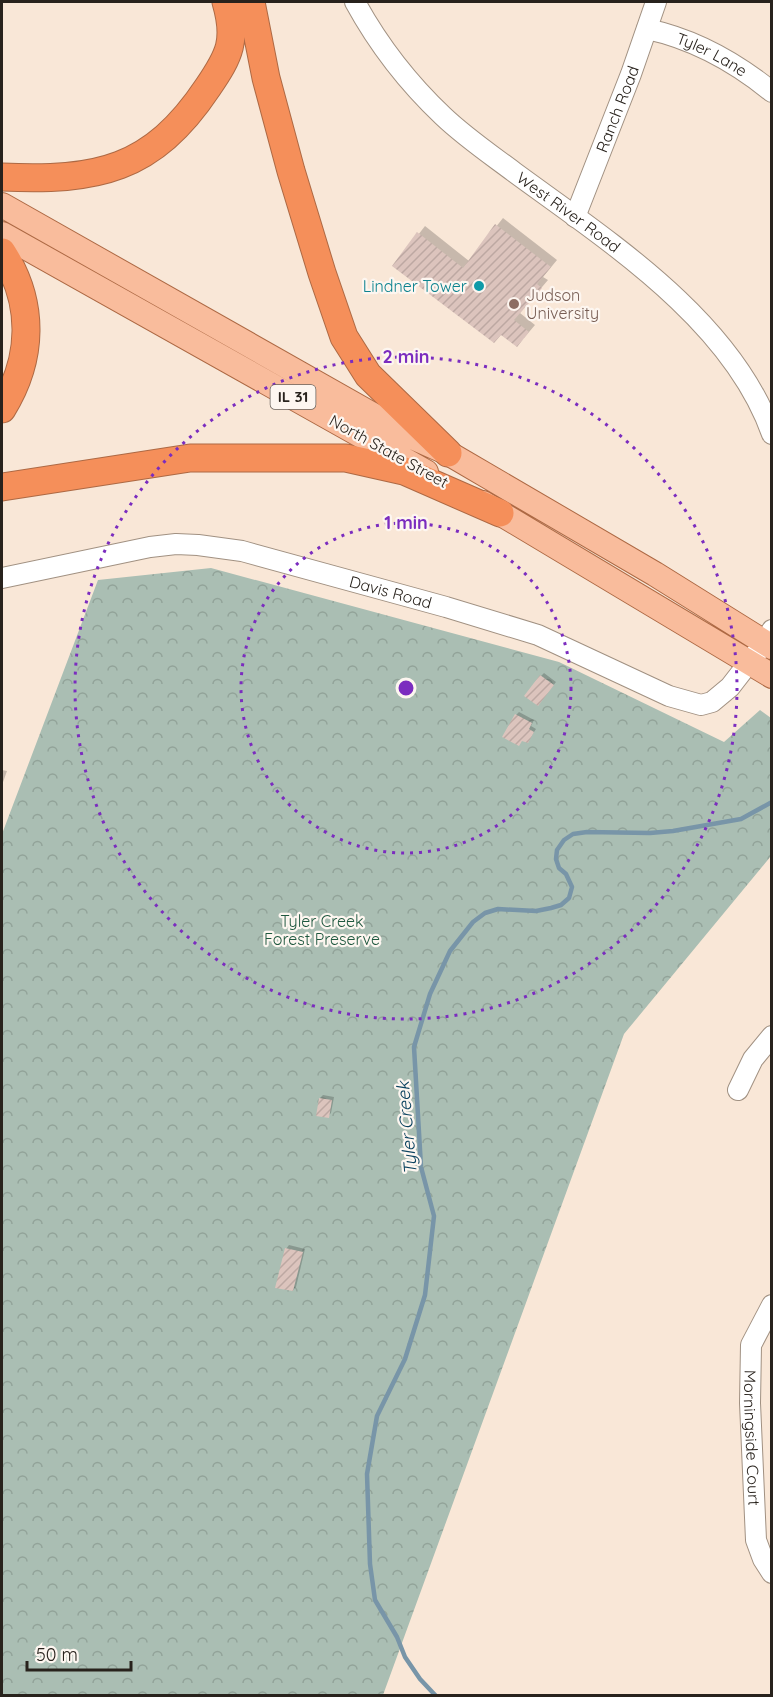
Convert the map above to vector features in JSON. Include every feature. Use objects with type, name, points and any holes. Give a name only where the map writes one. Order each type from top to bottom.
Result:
[{"type":"highway","points":[[2,177],[57,179],[96,173],[137,158],[164,141],[189,115],[222,65],[230,48],[232,31],[226,2]]},
{"type":"highway","points":[[251,2],[266,78],[291,171],[344,337],[368,375],[448,453]]},
{"type":"highway","points":[[2,252],[20,292],[26,327],[26,346],[22,365],[2,409]]},
{"type":"highway","points":[[2,487],[190,458],[346,458],[404,471],[500,513]]},
{"type":"main road","name":"North State Street","points":[[2,206],[410,436],[448,453],[769,640]]},
{"type":"main road","name":"North State Street","points":[[2,234],[500,513],[771,676]]},
{"type":"street","name":"West River Road","points":[[355,2],[387,54],[442,116],[575,217],[685,305],[741,372],[759,404],[771,434]]},
{"type":"street","name":"Ranch Road","points":[[575,217],[631,74],[656,2]]},
{"type":"street","name":"Tyler Lane","points":[[647,29],[698,44],[727,59],[771,92]]},
{"type":"street","name":"Davis Road","points":[[2,578],[150,547],[176,544],[198,545],[242,551],[520,629],[556,642],[669,696],[692,704],[712,702],[730,687],[749,662]]},
{"type":"street","points":[[749,662],[769,640]]},
{"type":"street","points":[[738,1090],[753,1059],[771,1036]]},
{"type":"street","name":"Morningside Court","points":[[771,1305],[751,1345],[750,1403],[756,1540],[771,1573]]},
{"type":"green space","name":"Tyler Creek Forest Preserve","points":[[211,568],[559,662],[724,742],[760,710],[771,718],[771,856],[624,1034],[383,1695],[2,1695],[2,834],[98,580]]},
{"type":"building","name":"Lindner Tower","points":[[495,224],[551,267],[537,284],[542,288],[514,320],[529,332],[517,347],[501,335],[494,343],[392,266],[417,232],[463,268]]},
{"type":"building","points":[[540,675],[554,685],[538,706],[524,696]]},
{"type":"building","points":[[515,714],[532,723],[529,729],[534,732],[528,743],[522,741],[519,746],[502,737]]},
{"type":"building","points":[[319,1098],[332,1100],[329,1118],[316,1116]]},
{"type":"building","points":[[285,1248],[303,1252],[293,1291],[275,1288]]},
{"type":"waterway","name":"Tyler Creek","points":[[436,1696],[420,1679],[405,1657],[397,1637],[375,1600],[370,1564],[367,1474],[377,1416],[405,1359],[425,1295],[434,1216],[421,1167],[414,1047],[430,994],[450,951],[473,922],[485,913],[498,909],[536,911],[561,905],[569,898],[572,887],[566,874],[559,868],[556,859],[557,850],[564,840],[573,834],[673,831],[741,819],[772,802]]},
{"type":"place","name":"Lindner Tower","points":[[479,286]]},
{"type":"place","name":"Judson University","points":[[514,304]]}]
